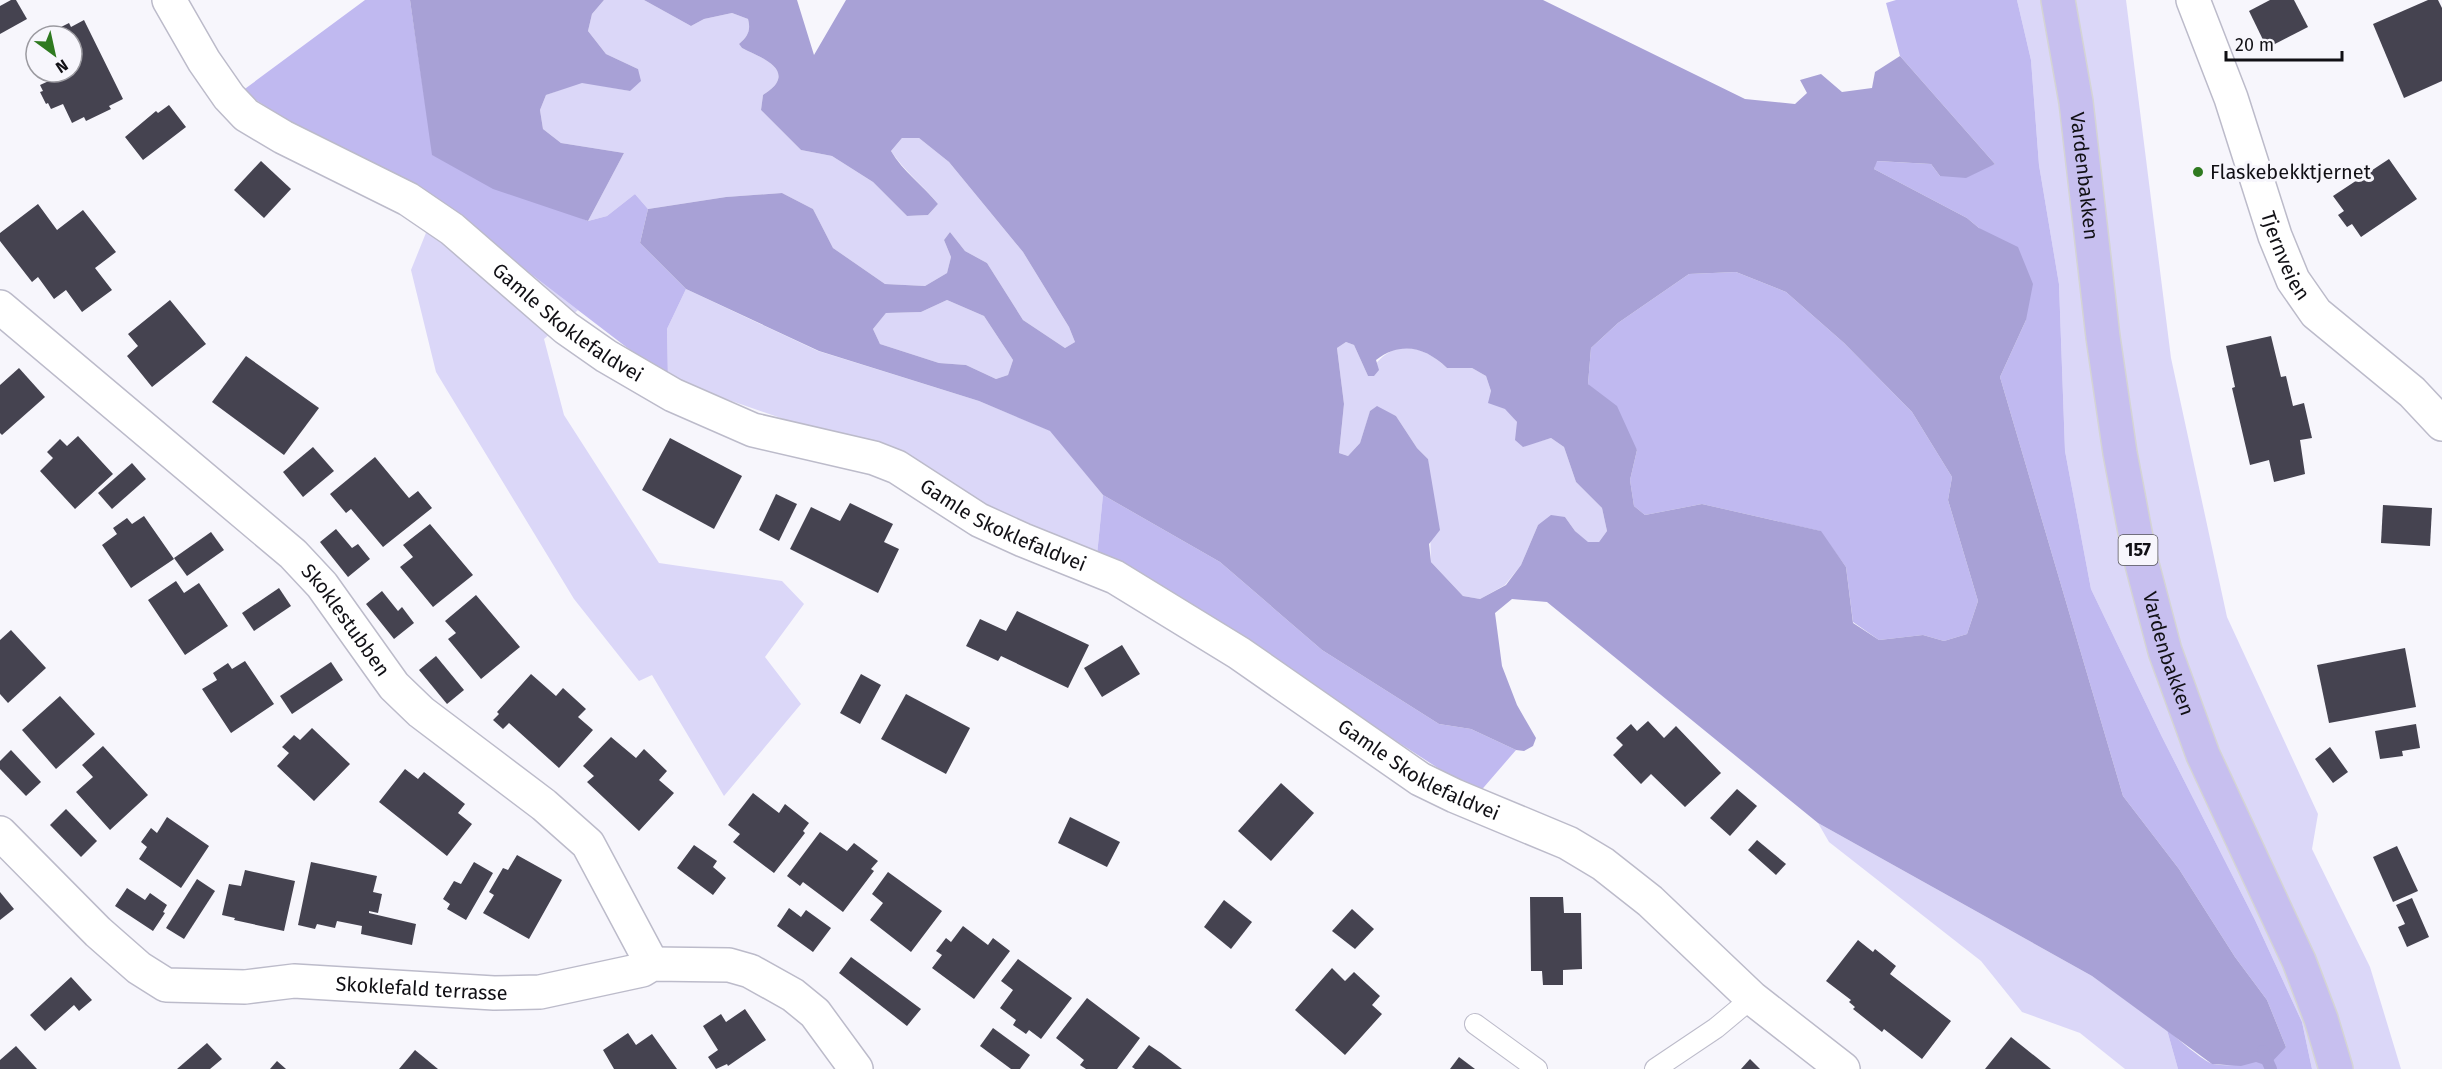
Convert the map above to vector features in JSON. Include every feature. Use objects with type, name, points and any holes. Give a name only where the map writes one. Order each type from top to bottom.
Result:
[{"type":"main road","name":"Vardenbakken","points":[[2058,0],[2076,102],[2104,349],[2139,554],[2165,651],[2203,754],[2299,961],[2321,1019],[2336,1069]]},
{"type":"street","name":"Gamle Skoklefaldvei","points":[[169,0],[204,61],[229,97],[246,115],[283,137],[408,199],[452,229],[566,328],[606,356],[673,395],[753,430],[874,458],[897,467],[979,520],[1115,577],[1239,652],[1420,779],[1568,843],[1602,864],[1650,901],[1752,998],[1843,1069]]},
{"type":"street","name":"Tjernveien","points":[[2193,0],[2231,98],[2275,236],[2293,280],[2316,313],[2412,392],[2442,424]]},
{"type":"street","name":"Skoklestubben","points":[[0,307],[293,554],[322,585],[394,686],[421,712],[544,805],[588,844],[652,964]]},
{"type":"street","name":"Skoklefald terrasse","points":[[0,833],[98,932],[139,968],[166,985],[245,987],[294,981],[494,993],[540,992],[642,970],[652,964],[729,964],[750,971],[794,995],[815,1013],[856,1069]]},
{"type":"lane","points":[[1655,1069],[1716,1028],[1752,998]]},
{"type":"lane","points":[[1475,1024],[1537,1069]]},
{"type":"shaded area","points":[[365,0],[410,0],[433,155],[588,221],[607,216],[635,194],[648,209],[640,243],[686,289],[667,329],[668,379],[438,203],[343,156],[242,91]]},
{"type":"shaded area","points":[[410,0],[604,0],[592,14],[588,31],[606,54],[638,69],[641,81],[630,91],[582,83],[546,95],[540,110],[543,129],[561,143],[624,153],[588,221],[493,189],[432,155]]},
{"type":"shaded area","points":[[604,0],[644,0],[691,26],[704,19],[732,13],[748,19],[748,33],[739,44],[742,48],[773,65],[779,76],[775,86],[763,95],[761,110],[801,150],[832,156],[873,182],[907,216],[928,215],[938,204],[891,151],[902,138],[919,138],[949,162],[1023,252],[1069,327],[1075,342],[1065,348],[1023,320],[987,263],[965,251],[950,232],[944,240],[951,257],[947,273],[925,286],[885,284],[833,248],[813,209],[782,193],[726,197],[648,209],[635,194],[607,216],[588,221],[624,153],[561,143],[543,129],[540,110],[546,95],[582,82],[630,91],[638,69],[606,54],[588,31],[592,14]]},
{"type":"shaded area","points":[[644,0],[797,0],[814,55],[846,0],[1543,0],[1745,99],[1795,104],[1807,93],[1800,80],[1821,74],[1842,92],[1872,88],[1875,72],[1900,56],[1995,164],[1966,178],[1940,176],[1931,164],[1877,161],[1874,169],[1967,218],[1979,228],[2018,247],[2033,284],[2026,320],[2000,377],[2123,796],[2179,869],[2235,957],[2267,1000],[2286,1047],[2268,1066],[2256,1062],[2241,1066],[2212,1064],[2092,976],[1818,823],[1547,602],[1512,599],[1495,613],[1502,666],[1517,705],[1536,738],[1533,746],[1524,751],[1516,750],[1471,729],[1439,724],[1322,650],[1220,562],[1103,495],[1050,431],[979,401],[819,351],[686,289],[640,243],[648,209],[726,197],[782,193],[813,209],[833,248],[885,284],[925,286],[947,273],[951,257],[944,240],[950,232],[965,251],[987,263],[1023,320],[1065,348],[1075,342],[1069,327],[1023,252],[949,162],[919,138],[902,138],[891,151],[901,165],[938,204],[928,215],[907,216],[873,182],[832,156],[801,150],[761,110],[763,95],[775,86],[779,76],[773,65],[742,48],[739,44],[748,33],[748,19],[732,13],[704,19],[691,26]],"holes":[[[1736,272],[1786,292],[1844,343],[1912,412],[1952,477],[1948,500],[1978,601],[1967,634],[1944,641],[1923,635],[1879,640],[1853,623],[1846,567],[1821,531],[1702,504],[1645,515],[1634,506],[1630,480],[1637,450],[1617,406],[1588,384],[1591,348],[1618,323],[1689,274]],[[947,300],[984,316],[1013,360],[1008,375],[996,379],[966,365],[939,363],[880,344],[873,329],[886,313],[921,312]],[[1346,342],[1354,345],[1368,376],[1374,376],[1379,370],[1376,360],[1395,350],[1404,349],[1421,351],[1447,368],[1472,368],[1486,376],[1491,391],[1488,403],[1505,409],[1517,422],[1515,440],[1523,447],[1551,438],[1564,447],[1576,482],[1602,508],[1607,531],[1599,542],[1588,542],[1575,531],[1565,517],[1551,515],[1538,525],[1521,565],[1506,585],[1480,599],[1463,596],[1431,562],[1429,544],[1440,530],[1428,459],[1417,448],[1396,416],[1377,406],[1370,411],[1360,443],[1348,456],[1339,453],[1344,404],[1337,348]]]},
{"type":"shaded area","points":[[1896,0],[2017,0],[2031,60],[2039,165],[2059,284],[2065,451],[2091,589],[2162,737],[2255,920],[2302,1022],[2312,1069],[2178,1069],[2167,1030],[2213,1064],[2233,1065],[2251,1062],[2286,1047],[2267,1000],[2235,957],[2179,869],[2123,796],[2000,377],[2026,320],[1979,228],[1967,218],[1874,169],[1876,161],[1931,164],[1940,176],[1995,164],[1900,56],[1886,3]]},
{"type":"shaded area","points":[[2017,0],[2126,0],[2171,358],[2227,617],[2318,814],[2312,849],[2370,967],[2401,1069],[2312,1069],[2302,1022],[2255,920],[2162,737],[2091,589],[2065,451],[2059,284],[2039,165],[2031,60]]},
{"type":"shaded area","points":[[438,203],[578,310],[544,339],[564,415],[659,563],[782,581],[804,604],[765,657],[801,704],[724,796],[652,675],[639,681],[574,599],[436,372],[411,270]]},
{"type":"shaded area","points":[[1736,272],[1786,292],[1844,343],[1912,412],[1952,477],[1948,500],[1978,601],[1967,634],[1944,641],[1923,635],[1879,640],[1853,622],[1846,567],[1820,531],[1702,504],[1645,515],[1634,506],[1630,480],[1637,450],[1588,384],[1591,348],[1618,323],[1689,274]]},
{"type":"shaded area","points":[[686,289],[818,351],[979,401],[1051,431],[1103,495],[1097,555],[1030,529],[967,497],[927,466],[900,452],[795,423],[668,379],[667,329]]},
{"type":"shaded area","points":[[947,300],[984,316],[1013,360],[1008,375],[996,379],[966,365],[939,363],[880,344],[873,329],[886,313],[921,312]]},
{"type":"shaded area","points":[[1346,342],[1354,345],[1368,376],[1384,355],[1404,348],[1426,353],[1447,368],[1472,368],[1486,376],[1491,391],[1517,422],[1523,446],[1551,438],[1564,447],[1576,482],[1602,508],[1607,531],[1599,542],[1588,543],[1565,517],[1538,525],[1521,565],[1505,585],[1480,599],[1463,596],[1431,562],[1428,459],[1417,448],[1396,416],[1377,407],[1370,412],[1360,443],[1348,456],[1339,453],[1344,404],[1337,348]]},
{"type":"shaded area","points":[[1103,495],[1220,562],[1322,650],[1439,724],[1471,729],[1516,750],[1478,794],[1282,667],[1097,555]]},
{"type":"shaded area","points":[[1818,823],[2092,976],[2167,1030],[2178,1069],[2125,1069],[2080,1033],[2022,1012],[1981,961],[1829,842]]},
{"type":"building","points":[[16,0],[27,19],[0,34],[0,6]]},
{"type":"building","points":[[2270,0],[2294,0],[2308,27],[2267,48],[2249,11]]},
{"type":"building","points":[[2428,0],[2438,0],[2442,8],[2442,81],[2404,98],[2373,24]]},
{"type":"building","points":[[84,20],[123,99],[109,106],[111,109],[86,121],[84,117],[72,123],[63,104],[51,109],[48,103],[46,104],[40,92],[43,91],[40,85],[84,84],[84,24],[77,24]]},
{"type":"building","points":[[169,105],[186,127],[143,160],[125,137],[156,111],[158,113]]},
{"type":"building","points":[[2389,159],[2417,199],[2361,237],[2352,224],[2347,227],[2338,215],[2344,211],[2333,196]]},
{"type":"building","points":[[261,161],[291,189],[264,218],[234,190]]},
{"type":"building","points":[[38,204],[57,230],[83,210],[116,252],[95,268],[112,290],[82,312],[66,290],[54,299],[38,277],[32,282],[0,241],[0,233]]},
{"type":"building","points":[[170,300],[206,344],[152,387],[127,356],[138,346],[128,334]]},
{"type":"building","points":[[2271,336],[2281,377],[2286,376],[2293,406],[2304,403],[2312,438],[2300,440],[2305,474],[2274,482],[2269,460],[2250,465],[2232,388],[2235,387],[2226,346]]},
{"type":"building","points":[[246,356],[319,408],[284,455],[212,402]]},
{"type":"building","points":[[19,368],[45,397],[2,435],[0,433],[0,385]]},
{"type":"building","points":[[78,436],[113,474],[75,509],[40,471],[53,458],[47,452],[60,439],[67,446]]},
{"type":"building","points":[[670,438],[742,476],[714,529],[642,490]]},
{"type":"building","points":[[313,447],[334,471],[303,497],[283,472]]},
{"type":"building","points":[[375,457],[409,498],[418,491],[432,508],[383,547],[351,509],[346,513],[330,494]]},
{"type":"building","points":[[132,463],[146,479],[112,509],[98,493]]},
{"type":"building","points":[[776,494],[797,504],[779,541],[759,530]]},
{"type":"building","points":[[850,503],[893,524],[884,542],[899,549],[878,593],[790,549],[811,507],[840,521]]},
{"type":"building","points":[[2383,505],[2432,508],[2430,546],[2381,543]]},
{"type":"building","points":[[144,516],[174,559],[131,588],[102,545],[117,534],[113,528],[127,518],[132,524]]},
{"type":"building","points":[[430,524],[473,575],[433,607],[400,567],[413,557],[403,545]]},
{"type":"building","points":[[336,529],[352,548],[358,544],[370,559],[348,577],[320,542]]},
{"type":"building","points":[[211,532],[224,550],[187,576],[174,558]]},
{"type":"building","points":[[176,581],[184,593],[199,583],[228,626],[185,655],[148,600]]},
{"type":"building","points":[[279,588],[291,606],[254,631],[242,613]]},
{"type":"building","points":[[382,591],[398,611],[402,607],[414,623],[394,639],[366,604]]},
{"type":"building","points":[[476,595],[520,647],[481,679],[448,639],[456,633],[445,621]]},
{"type":"building","points":[[1017,611],[1089,645],[1068,688],[1001,656],[998,661],[966,646],[980,619],[1006,631]]},
{"type":"building","points":[[11,630],[46,668],[8,703],[0,694],[0,640]]},
{"type":"building","points":[[1122,645],[1140,674],[1102,697],[1084,668]]},
{"type":"building","points":[[2405,648],[2416,707],[2329,723],[2317,665]]},
{"type":"building","points":[[436,656],[464,690],[447,704],[419,670]]},
{"type":"building","points":[[245,661],[274,704],[231,733],[202,689],[217,680],[213,673],[228,663],[232,669]]},
{"type":"building","points":[[331,662],[343,680],[292,714],[280,696]]},
{"type":"building","points":[[531,674],[556,696],[563,688],[586,709],[578,717],[593,730],[559,768],[509,723],[503,729],[493,720],[499,714],[497,712]]},
{"type":"building","points":[[861,674],[881,685],[860,724],[840,713]]},
{"type":"building","points":[[906,694],[970,728],[946,774],[881,739]]},
{"type":"building","points":[[60,696],[95,734],[56,769],[22,730]]},
{"type":"building","points":[[1648,721],[1664,738],[1676,726],[1721,773],[1685,807],[1651,774],[1641,784],[1613,755],[1623,745],[1616,738],[1631,724],[1637,731]]},
{"type":"building","points":[[2416,724],[2420,748],[2402,751],[2403,756],[2380,759],[2375,731]]},
{"type":"building","points":[[312,728],[350,764],[314,801],[277,766],[289,753],[282,747],[294,735],[300,740]]},
{"type":"building","points":[[611,737],[636,758],[644,749],[667,771],[659,780],[674,793],[639,831],[587,782],[594,776],[583,766]]},
{"type":"building","points":[[103,746],[148,795],[110,830],[76,792],[93,777],[82,765]]},
{"type":"building","points":[[2330,747],[2348,772],[2333,783],[2315,759]]},
{"type":"building","points":[[11,750],[41,782],[26,796],[0,769],[0,761]]},
{"type":"building","points":[[405,769],[418,779],[424,772],[465,804],[458,813],[472,824],[447,856],[379,802]]},
{"type":"building","points":[[1281,783],[1314,813],[1271,861],[1238,831]]},
{"type":"building","points":[[1737,789],[1757,806],[1730,836],[1710,818]]},
{"type":"building","points":[[753,793],[779,813],[785,804],[809,823],[803,831],[805,833],[774,873],[733,842],[740,834],[728,825]]},
{"type":"building","points":[[66,809],[97,841],[81,857],[50,825]]},
{"type":"building","points":[[167,817],[209,846],[181,888],[139,859],[147,847],[141,842],[151,828],[157,833]]},
{"type":"building","points":[[1070,817],[1120,842],[1107,867],[1058,843]]},
{"type":"building","points":[[820,832],[847,851],[854,843],[878,861],[871,869],[874,871],[843,912],[803,882],[800,886],[787,876]]},
{"type":"building","points":[[1757,840],[1786,864],[1776,875],[1748,850]]},
{"type":"building","points":[[694,845],[717,861],[713,867],[726,878],[713,895],[677,868]]},
{"type":"building","points":[[2397,846],[2418,891],[2393,902],[2373,857]]},
{"type":"building","points":[[517,855],[562,880],[529,939],[483,913],[494,895],[489,892],[503,868],[508,870]]},
{"type":"building","points":[[311,862],[377,876],[373,892],[382,894],[378,913],[369,911],[369,913],[416,924],[412,945],[361,934],[362,926],[337,921],[335,928],[317,924],[315,929],[298,925]]},
{"type":"building","points":[[474,862],[493,873],[466,920],[447,909],[450,904],[443,899],[454,881],[461,884]]},
{"type":"building","points":[[245,870],[295,881],[284,931],[234,920],[235,918],[222,915],[229,884],[241,886]]},
{"type":"building","points":[[888,872],[942,911],[911,952],[870,920],[883,903],[872,894]]},
{"type":"building","points":[[197,879],[215,891],[184,939],[166,928]]},
{"type":"building","points":[[127,888],[145,900],[150,893],[167,905],[163,912],[165,913],[153,931],[115,906]]},
{"type":"building","points":[[0,892],[14,909],[0,920]]},
{"type":"building","points":[[1530,897],[1563,897],[1564,913],[1581,913],[1582,969],[1563,970],[1563,985],[1543,985],[1542,971],[1531,971]]},
{"type":"building","points":[[2412,898],[2429,937],[2407,947],[2398,927],[2405,924],[2396,905]]},
{"type":"building","points":[[1224,900],[1252,922],[1231,949],[1204,927]]},
{"type":"building","points":[[789,908],[801,917],[806,910],[831,928],[813,952],[777,926]]},
{"type":"building","points":[[1352,909],[1374,929],[1355,949],[1332,931]]},
{"type":"building","points":[[963,926],[988,945],[993,938],[1010,951],[974,999],[932,968],[942,955],[936,951],[946,938],[951,942]]},
{"type":"building","points":[[1858,940],[1873,952],[1875,949],[1896,966],[1890,974],[1951,1021],[1922,1059],[1884,1029],[1882,1032],[1853,1009],[1855,1007],[1849,1002],[1851,1000],[1826,981]]},
{"type":"building","points":[[851,957],[921,1009],[907,1026],[839,973]]},
{"type":"building","points":[[1018,959],[1072,998],[1041,1039],[1029,1030],[1026,1034],[1013,1025],[1016,1020],[1000,1008],[1013,990],[1001,981]]},
{"type":"building","points":[[1332,968],[1345,981],[1354,972],[1380,996],[1372,1005],[1382,1014],[1345,1055],[1295,1010]]},
{"type":"building","points":[[71,977],[92,1000],[79,1011],[74,1005],[45,1031],[30,1015]]},
{"type":"building","points":[[1087,998],[1140,1038],[1117,1069],[1086,1069],[1080,1065],[1084,1060],[1056,1038]]},
{"type":"building","points":[[745,1009],[766,1040],[728,1066],[727,1064],[716,1069],[708,1057],[718,1050],[703,1026],[721,1014],[726,1022]]},
{"type":"building","points":[[993,1028],[1030,1055],[1020,1069],[1011,1069],[980,1046]]},
{"type":"building","points":[[628,1033],[636,1045],[652,1034],[677,1069],[614,1069],[603,1050]]},
{"type":"building","points":[[2011,1037],[2051,1069],[1985,1069]]},
{"type":"building","points":[[207,1043],[222,1059],[210,1069],[177,1069]]},
{"type":"building","points":[[1149,1045],[1182,1069],[1135,1069],[1132,1067]]},
{"type":"building","points":[[16,1046],[37,1069],[0,1069],[0,1060]]},
{"type":"building","points":[[415,1050],[438,1069],[399,1069]]},
{"type":"building","points":[[1459,1057],[1475,1069],[1450,1069]]},
{"type":"building","points":[[1750,1059],[1760,1069],[1741,1069]]},
{"type":"building","points":[[277,1061],[286,1069],[270,1069]]},
{"type":"waterway","points":[[2263,1051],[2271,1069]]},
{"type":"place","name":"Flaskebekktjernet","points":[[2198,172]]}]
